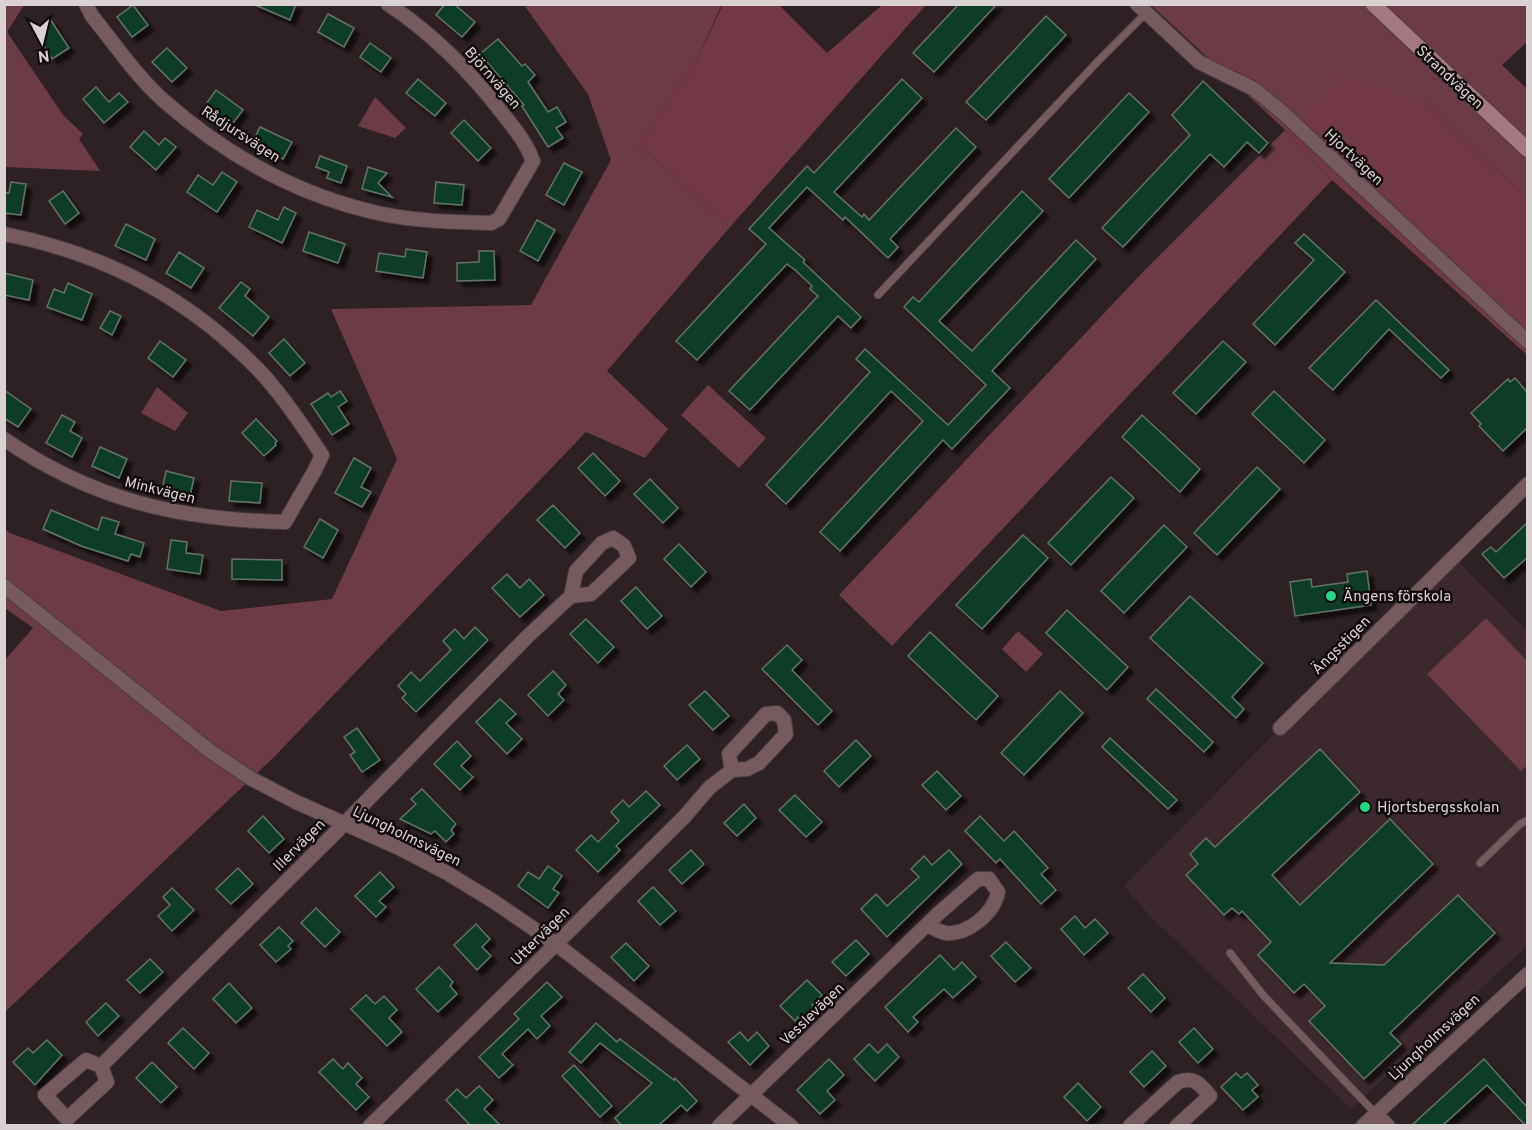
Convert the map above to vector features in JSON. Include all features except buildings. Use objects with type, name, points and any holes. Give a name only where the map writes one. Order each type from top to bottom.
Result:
[{"type":"street","name":"Rådjursvägen","points":[[86,4],[98,24],[161,98],[204,133],[254,166],[311,193],[369,211],[432,221],[491,223],[500,219],[516,192]]},
{"type":"street","name":"Björnvägen","points":[[388,4],[432,36],[461,64],[520,136],[533,160],[516,192]]},
{"type":"street","name":"Strandvägen","points":[[1373,4],[1527,150]]},
{"type":"street","name":"Hjortvägen","points":[[1141,10],[1199,62],[1254,89],[1282,112],[1527,342]]},
{"type":"street","name":"Minkvägen","points":[[4,234],[41,241],[96,259],[156,288],[195,314],[236,348],[270,382],[322,455],[285,522],[248,521],[194,516],[154,508],[108,494],[50,467],[4,439]]},
{"type":"street","name":"Ängsstigen","points":[[1280,728],[1527,484]]},
{"type":"street","name":"Illervägen","points":[[101,1066],[344,824],[504,660],[571,596],[576,571],[602,543],[613,538],[624,546],[629,558],[591,594],[571,596]]},
{"type":"street","name":"Ljungholmsvägen","points":[[4,586],[210,751],[249,778],[447,873],[494,901],[556,944],[791,1125]]},
{"type":"street","name":"Uttervägen","points":[[370,1125],[685,816],[709,788],[732,770],[747,769],[759,763],[786,734],[784,720],[777,713],[766,714],[729,754],[732,770]]},
{"type":"street","name":"Vesslevägen","points":[[719,1125],[928,926],[978,879],[989,879],[998,892],[996,903],[967,928],[943,933],[928,926]]},
{"type":"street","name":"Ljungholmsvägen","points":[[1363,1125],[1527,974]]},
{"type":"street","points":[[86,1060],[101,1066],[106,1082],[67,1119],[45,1095],[86,1060]]},
{"type":"street","points":[[1130,1125],[1178,1082],[1187,1079],[1197,1081],[1210,1096],[1177,1125]]},
{"type":"street","points":[[1376,1114],[1388,1125]]},
{"type":"lane","name":"Hjortvägen","points":[[878,295],[1101,58],[1141,10]]},
{"type":"lane","points":[[1480,863],[1527,820]]},
{"type":"lane","points":[[1230,953],[1263,995],[1376,1114]]},
{"type":"shaded area","points":[[5,4],[24,5],[7,32],[63,115],[83,134],[79,139],[100,171],[5,167]]},
{"type":"shaded area","points":[[723,4],[779,5],[827,53],[882,5],[926,5],[730,227],[639,145],[696,62]]},
{"type":"shaded area","points":[[524,5],[721,6],[696,62],[639,145],[730,227],[607,371],[668,429],[645,458],[586,432],[273,758],[5,1012],[5,660],[33,628],[5,608],[5,529],[10,533],[221,611],[332,599],[397,459],[331,309],[531,305],[611,160],[588,94]]},
{"type":"shaded area","points":[[1151,5],[1527,5],[1527,42],[1502,65],[1527,89],[1527,198],[1425,103],[1285,130]]},
{"type":"shaded area","points":[[1345,76],[1425,103],[1527,198],[1527,355],[1332,180],[1285,130]]},
{"type":"shaded area","points":[[375,97],[406,128],[395,138],[358,126]]},
{"type":"shaded area","points":[[1285,130],[1332,180],[892,646],[839,595],[1142,273]]},
{"type":"shaded area","points":[[708,385],[766,438],[739,468],[681,415]]},
{"type":"shaded area","points":[[157,387],[188,413],[175,431],[141,413]]},
{"type":"shaded area","name":"Hjortsbergsskolan","points":[[1447,550],[1527,631],[1527,946],[1351,1109],[1150,916],[1124,886],[1280,728]]},
{"type":"shaded area","points":[[1486,618],[1527,661],[1527,765],[1521,771],[1427,674]]},
{"type":"shaded area","points":[[1018,631],[1043,654],[1026,672],[1002,649]]},
{"type":"place","name":"Ängens förskola","points":[[1331,596]]},
{"type":"place","name":"Hjortsbergsskolan","points":[[1365,807]]}]
